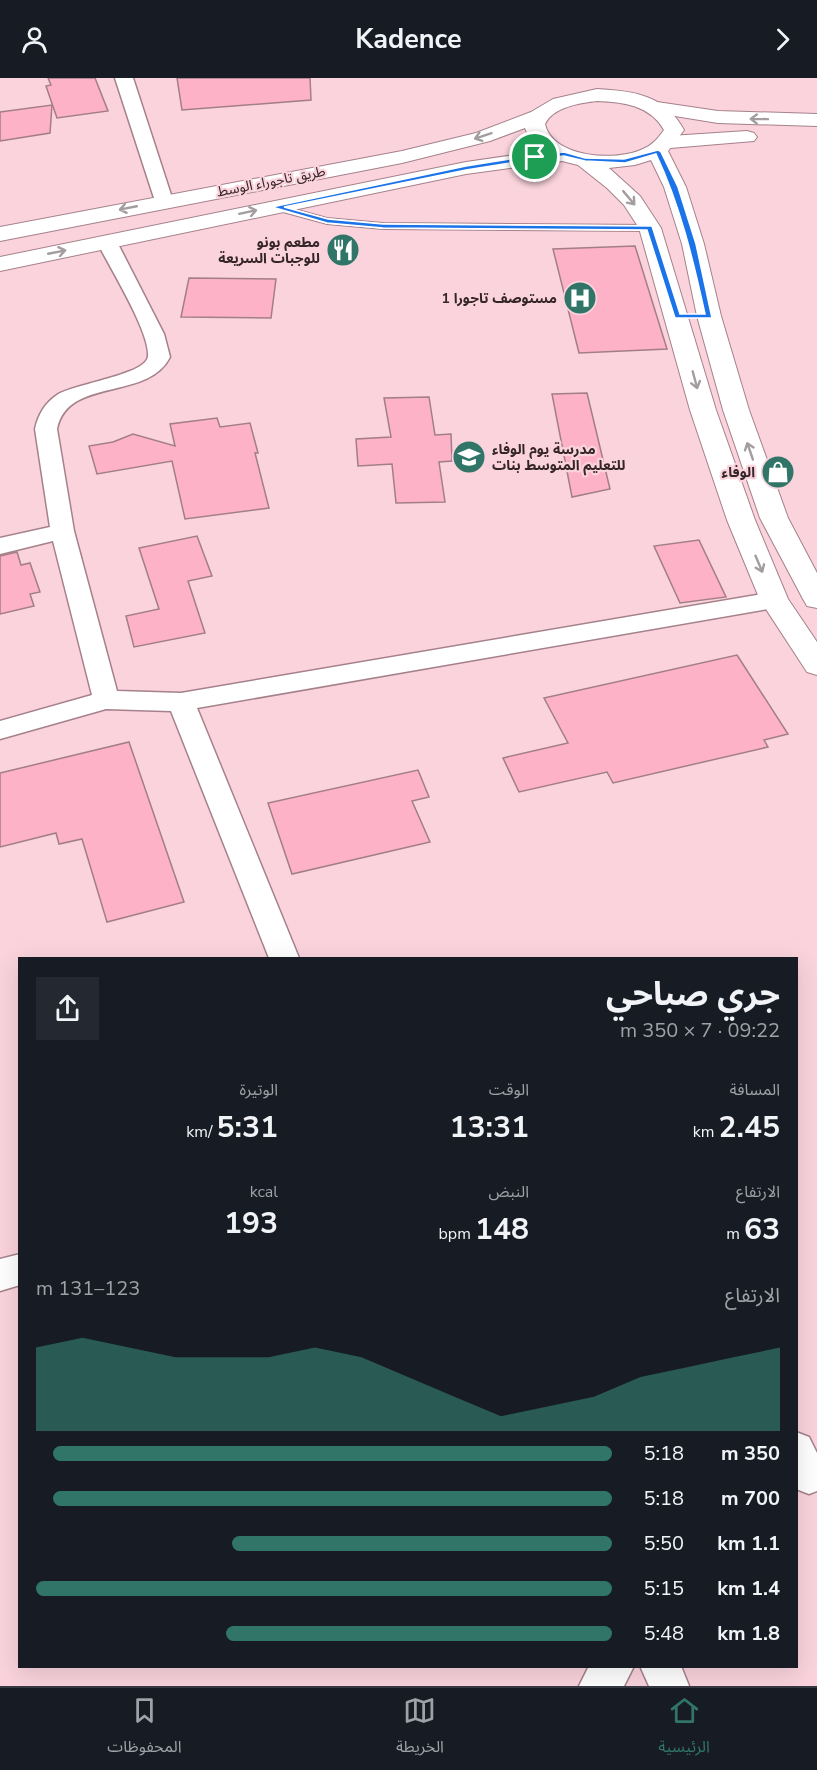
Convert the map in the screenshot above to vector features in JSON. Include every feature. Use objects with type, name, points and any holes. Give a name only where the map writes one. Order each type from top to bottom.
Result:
[{"type":"main road","points":[[605,78],[670,118],[674,130],[664,147],[693,244],[709,316],[736,411],[774,518],[810,573],[817,599]]},
{"type":"main road","points":[[549,85],[535,126],[538,136],[548,146],[574,157],[615,183],[627,195],[650,228],[707,421],[741,520],[774,600],[817,665]]},
{"type":"main road","name":"طريق تاجوراء الوسط","points":[[0,234],[444,147],[483,137],[541,112],[558,102],[597,95],[718,117],[817,120]]},
{"type":"main road","points":[[0,264],[466,168],[574,157],[625,161],[664,147],[724,138],[817,137]]},
{"type":"main road","points":[[677,316],[709,316]]},
{"type":"street","points":[[124,78],[165,201]]},
{"type":"street","points":[[106,700],[62,531],[46,429],[48,417],[54,407],[71,394],[138,376],[155,365],[159,357],[154,334],[107,242]]},
{"type":"street","points":[[0,546],[62,531]]},
{"type":"street","points":[[0,730],[106,700],[181,702],[774,600]]},
{"type":"street","points":[[181,702],[284,957]]},
{"type":"street","points":[[0,1275],[18,1270]]},
{"type":"street","points":[[599,1686],[612,1668]]},
{"type":"street","points":[[661,1668],[669,1686]]},
{"type":"lane","points":[[276,207],[327,221],[383,226],[650,228]]},
{"type":"building","points":[[48,78],[95,78],[108,111],[57,118],[46,86],[51,85]]},
{"type":"building","points":[[177,78],[310,78],[311,100],[182,110]]},
{"type":"building","points":[[52,105],[50,133],[0,141],[0,112]]},
{"type":"building","name":"مستوصف تاجورا 1","points":[[635,246],[667,349],[579,353],[553,249]]},
{"type":"building","points":[[189,278],[276,279],[271,318],[181,317]]},
{"type":"building","points":[[587,393],[610,489],[572,497],[552,394]]},
{"type":"building","points":[[429,397],[435,435],[451,434],[452,461],[439,462],[445,502],[396,503],[392,464],[358,466],[356,439],[391,437],[384,398]]},
{"type":"building","points":[[217,418],[220,427],[250,423],[269,508],[185,519],[172,461],[97,474],[89,446],[113,442],[133,434],[175,446],[170,424]]},
{"type":"building","points":[[197,536],[212,576],[188,581],[205,633],[134,647],[126,616],[159,609],[139,548]]},
{"type":"building","points":[[699,540],[726,597],[680,603],[654,546]]},
{"type":"building","points":[[17,552],[21,565],[30,563],[40,592],[30,594],[34,606],[0,614],[0,556]]},
{"type":"building","points":[[737,655],[788,734],[764,740],[768,747],[613,783],[607,772],[519,792],[503,758],[568,743],[544,698]]},
{"type":"building","points":[[129,742],[184,902],[107,922],[82,839],[59,844],[56,833],[0,847],[0,773]]},
{"type":"building","points":[[418,770],[429,797],[412,801],[430,842],[292,874],[268,803]]},
{"type":"place","name":"مطعم بونو للوجبات السريعة","points":[[343,250]]},
{"type":"place","name":"مستوصف تاجورا 1","points":[[580,298]]},
{"type":"place","name":"مدرسة يوم الوفاء للتعليم المتوسط بنات","points":[[469,457]]},
{"type":"place","name":"الوفاء","points":[[778,472]]},
{"type":"route","points":[[658,152],[675,187],[678,203],[693,244],[709,316],[677,316],[650,228],[383,226],[327,221],[276,207],[466,168],[535,157],[564,154],[585,160],[605,162],[625,161],[658,152]]}]
